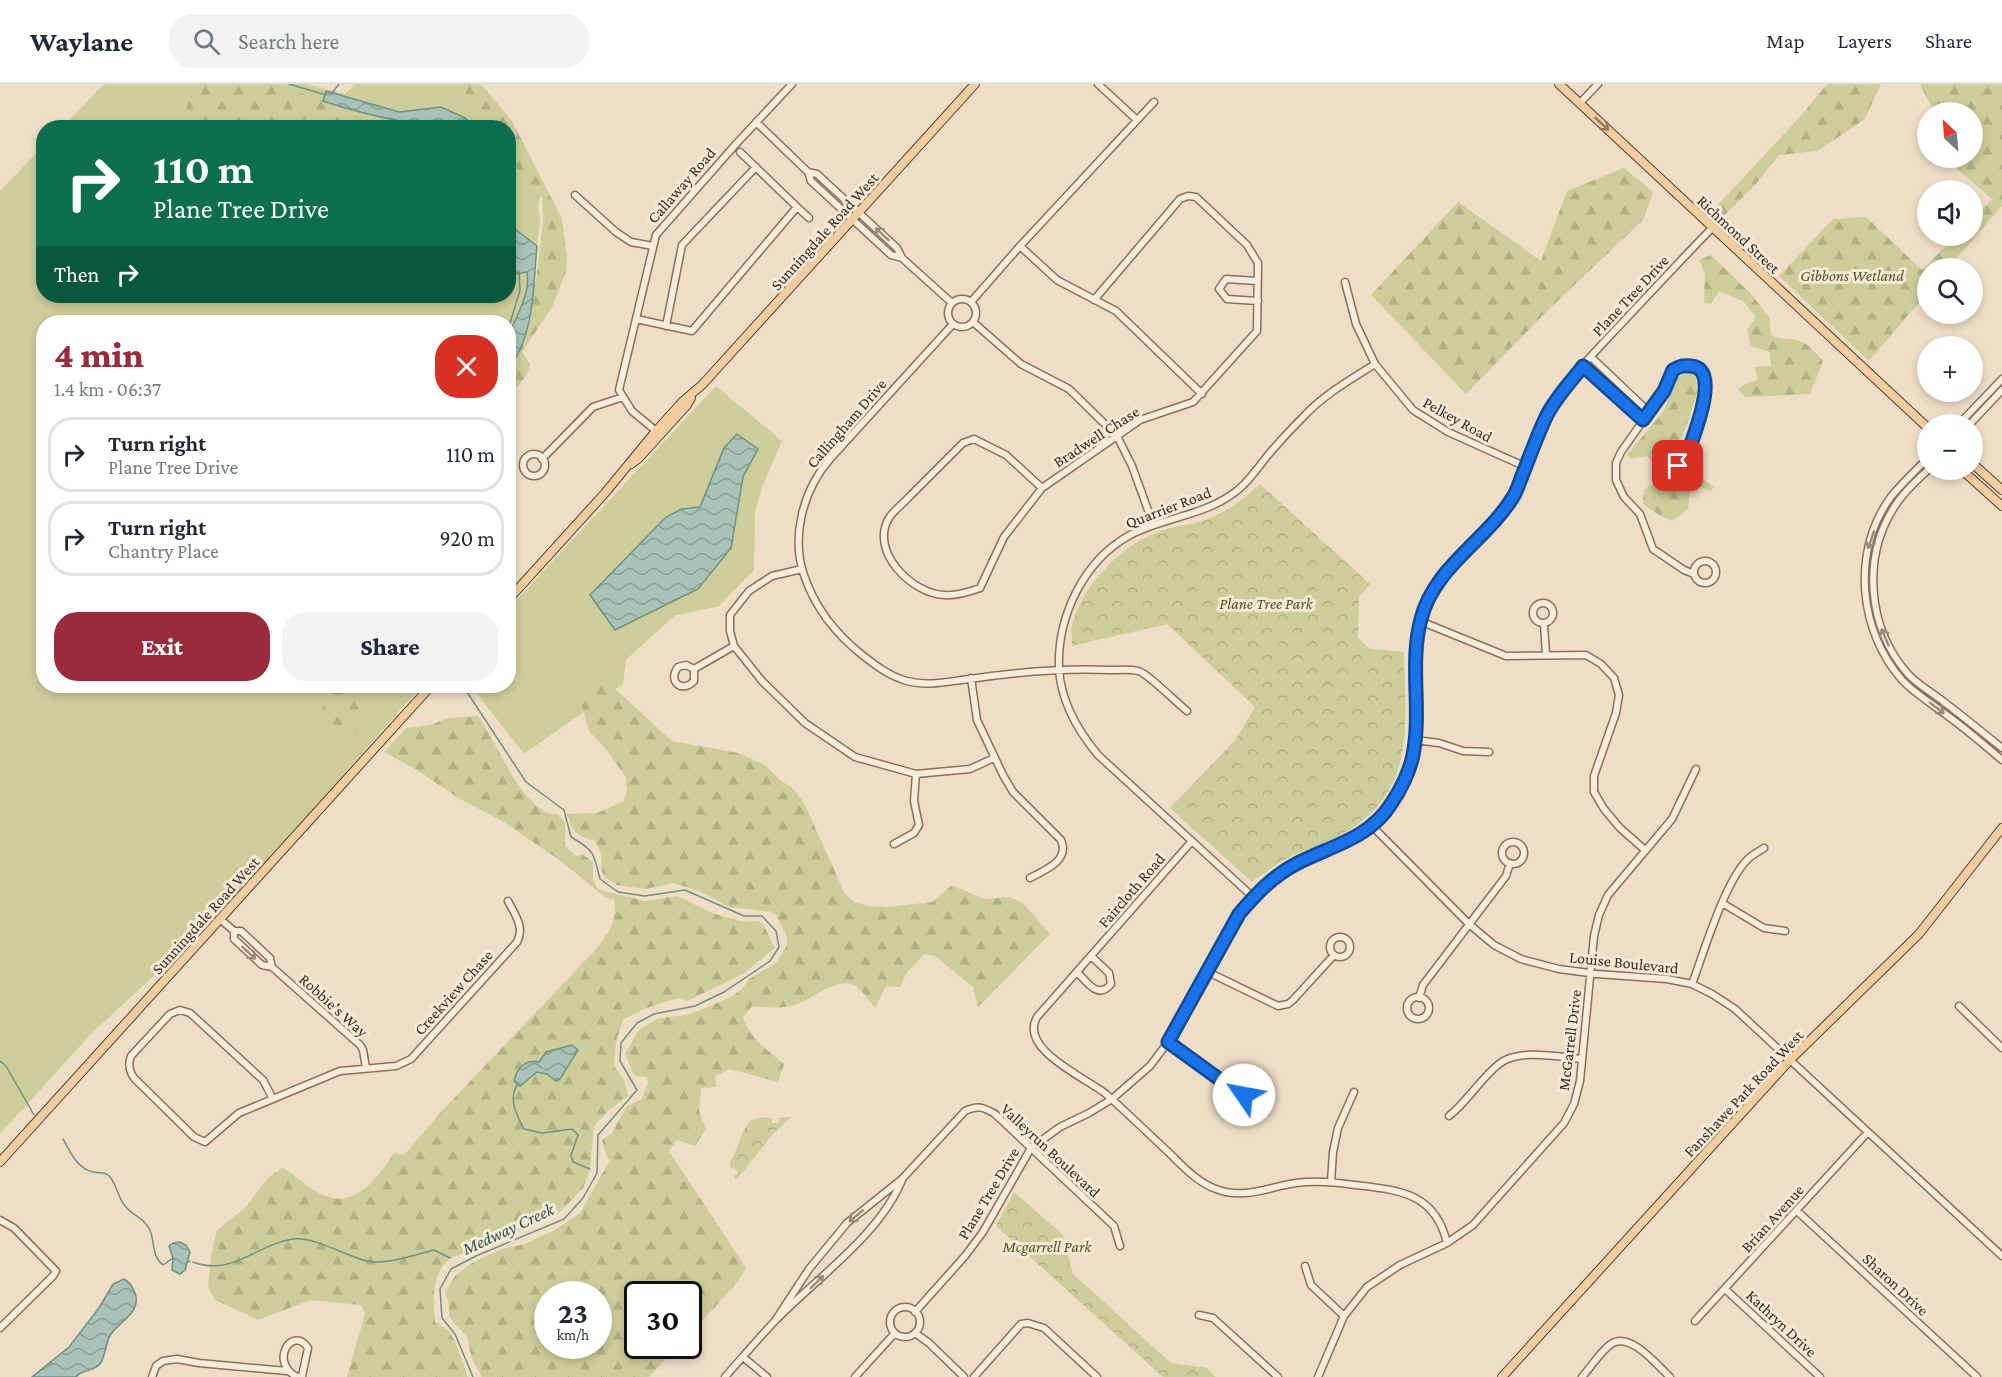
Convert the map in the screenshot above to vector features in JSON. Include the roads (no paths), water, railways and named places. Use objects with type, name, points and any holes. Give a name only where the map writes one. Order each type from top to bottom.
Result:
[{"type":"main road","name":"Sunningdale Road West","points":[[629,465],[634,455],[683,401],[692,395],[975,84]]},
{"type":"main road","name":"Richmond Street","points":[[1559,84],[1917,418]]},
{"type":"main road","name":"Sunningdale Road West","points":[[516,591],[629,465],[638,459],[687,405],[692,395]]},
{"type":"main road","points":[[1983,473],[2002,490]]},
{"type":"main road","points":[[1973,480],[2002,506]]},
{"type":"main road","name":"Sunningdale Road West","points":[[0,1162],[424,693]]},
{"type":"main road","name":"Fanshawe Park Road West","points":[[1502,1377],[1791,1059],[1919,934],[2002,828]]},
{"type":"street","name":"Callaway Road","points":[[623,397],[619,390],[656,235],[792,84]]},
{"type":"street","points":[[1098,84],[1137,120]]},
{"type":"street","points":[[1580,103],[1598,84]]},
{"type":"street","points":[[971,302],[1154,102]]},
{"type":"street","points":[[756,122],[808,172],[817,174],[859,212],[897,248],[902,258],[952,303]]},
{"type":"street","points":[[740,152],[809,218]]},
{"type":"street","points":[[666,326],[682,245],[756,167]]},
{"type":"street","points":[[808,172],[810,181],[852,221],[891,255],[902,258]]},
{"type":"street","points":[[575,195],[616,232],[631,242],[653,246]]},
{"type":"street","name":"Bradwell Chase","points":[[1042,488],[1006,455],[974,439],[963,443],[888,519],[883,537],[888,555],[904,578],[923,590],[943,595],[964,593],[980,588],[1004,537],[1042,488],[1140,420],[1193,402],[1257,331],[1258,263],[1247,245],[1196,197],[1188,196],[1180,199],[1094,300]]},
{"type":"street","points":[[636,320],[692,331],[797,207]]},
{"type":"street","name":"Plane Tree Drive","points":[[915,1312],[965,1256],[983,1232],[1031,1148],[1060,1127],[1112,1099],[1150,1066],[1168,1042],[1239,914],[1254,897],[1273,878],[1298,863],[1348,842],[1372,826],[1391,805],[1413,758],[1416,648],[1426,601],[1438,582],[1490,526],[1514,496],[1547,415],[1583,366],[1713,228]]},
{"type":"street","points":[[1020,246],[1056,280],[1116,312],[1202,394]]},
{"type":"street","points":[[1257,281],[1226,279],[1220,289],[1227,299],[1258,301]]},
{"type":"street","name":"Pelkey Road","points":[[1345,282],[1356,324],[1375,364],[1413,410],[1448,432],[1526,467]]},
{"type":"street","points":[[961,299],[971,302],[976,312],[973,322],[963,327],[952,324],[947,311],[952,303],[961,299]]},
{"type":"street","points":[[973,322],[1021,364],[1069,389],[1117,436],[1132,466],[1153,524]]},
{"type":"street","name":"Callingham Drive","points":[[952,324],[821,470],[808,496],[801,520],[799,543],[802,569],[813,598],[823,615],[853,648],[882,671],[909,682],[928,684],[1059,670],[1140,671],[1187,711]]},
{"type":"street","points":[[1591,357],[1649,412]]},
{"type":"street","name":"Quarrier Road","points":[[1254,897],[1098,755],[1082,736],[1072,716],[1059,670],[1065,620],[1079,586],[1096,562],[1112,548],[1153,524],[1215,505],[1231,495],[1244,485],[1306,413],[1335,389],[1375,364]]},
{"type":"street","points":[[1583,366],[1643,420]]},
{"type":"street","points":[[1690,447],[1706,390],[1706,380],[1696,366],[1683,366],[1673,370],[1664,391],[1621,452],[1616,463],[1616,480],[1624,497],[1640,514],[1653,549],[1694,574]]},
{"type":"street","points":[[1969,414],[2002,379]]},
{"type":"street","points":[[1979,414],[2002,390]]},
{"type":"street","points":[[542,459],[592,407],[623,397],[632,411],[656,431]]},
{"type":"street","points":[[1917,470],[1890,499],[1876,526],[1868,551],[1864,596],[1870,621],[1890,664],[1904,681],[2002,760]]},
{"type":"street","points":[[1919,480],[1896,504],[1875,552],[1873,594],[1878,618],[1886,640],[1910,675],[2002,748]]},
{"type":"street","points":[[802,569],[772,576],[749,591],[730,615],[730,631],[734,646],[762,681],[806,723],[855,757],[916,774],[970,769],[994,758]]},
{"type":"street","points":[[1420,621],[1506,656],[1586,655],[1601,664],[1614,678],[1619,695],[1594,776],[1594,792],[1604,809],[1620,828],[1645,850]]},
{"type":"street","points":[[1544,624],[1546,655]]},
{"type":"street","points":[[694,669],[734,646]]},
{"type":"street","points":[[971,678],[977,720],[994,758],[1013,792],[1060,840],[1063,846],[1060,859],[1030,878]]},
{"type":"street","points":[[1415,740],[1438,743],[1463,751],[1489,752]]},
{"type":"street","name":"McGarrell Drive","points":[[1318,1377],[1344,1316],[1356,1299],[1379,1277],[1400,1264],[1447,1243],[1473,1225],[1564,1123],[1574,1104],[1580,1081],[1594,936],[1599,915],[1608,895],[1672,819],[1696,769]]},
{"type":"street","points":[[894,844],[914,833],[919,825],[914,801],[916,774]]},
{"type":"street","name":"Louise Boulevard","points":[[1372,826],[1469,924],[1494,945],[1521,959],[1541,965],[1590,973],[1640,976],[1692,984],[1735,1009],[2002,1256]]},
{"type":"street","name":"Faircloth Road","points":[[1112,1099],[1092,1083],[1064,1067],[1038,1043],[1033,1034],[1033,1025],[1036,1017],[1192,841]]},
{"type":"street","points":[[1692,984],[1722,903],[1737,874],[1749,858],[1764,848]]},
{"type":"street","points":[[1419,998],[1423,985],[1506,876],[1510,863]]},
{"type":"street","name":"Creekview Chase","points":[[273,1098],[263,1080],[190,1012],[170,1014],[129,1061],[129,1068],[134,1078],[194,1137],[205,1142],[215,1136],[239,1113],[340,1071],[396,1066],[411,1059],[517,942],[521,927],[508,901]]},
{"type":"street","points":[[1722,903],[1764,928],[1785,931]]},
{"type":"street","name":"Robbie's Way","points":[[220,919],[234,931],[234,939],[262,965],[272,967],[360,1044],[366,1068]]},
{"type":"street","points":[[1208,972],[1278,1006],[1288,1004],[1293,1000],[1334,955]]},
{"type":"street","points":[[1077,972],[1095,990],[1100,992],[1107,989],[1111,984],[1108,973],[1090,956]]},
{"type":"street","points":[[1959,1006],[2002,1048]]},
{"type":"street","points":[[1168,1042],[1219,1079],[1245,1088]]},
{"type":"street","points":[[1449,1116],[1499,1063],[1510,1058],[1529,1055],[1582,1059]]},
{"type":"street","points":[[1330,1182],[1338,1128],[1353,1092]]},
{"type":"street","points":[[1112,1099],[1193,1176],[1216,1190],[1247,1194],[1296,1183],[1330,1182],[1403,1191],[1412,1195],[1432,1212],[1447,1243]]},
{"type":"street","name":"Valleyrun Boulevard","points":[[774,1322],[809,1269],[848,1223],[902,1179],[965,1111],[974,1107],[982,1107],[995,1114],[1114,1226],[1120,1246]]},
{"type":"street","name":"Brian Avenue","points":[[1695,1322],[1868,1132]]},
{"type":"street","name":"Valleyrun Boulevard","points":[[725,1377],[774,1322],[851,1249],[876,1221],[897,1192],[902,1179]]},
{"type":"street","name":"Sharon Drive","points":[[1797,1210],[1977,1377]]},
{"type":"street","points":[[0,1220],[14,1228],[56,1270],[53,1276],[0,1328]]},
{"type":"street","points":[[1305,1266],[1311,1285],[1344,1316]]},
{"type":"street","name":"Kathryn Drive","points":[[1725,1289],[1820,1377]]},
{"type":"street","points":[[907,1308],[915,1312],[919,1325],[915,1333],[903,1337],[895,1334],[890,1325],[894,1312],[907,1308]]},
{"type":"street","points":[[1199,1315],[1213,1318],[1278,1377]]},
{"type":"street","points":[[974,1377],[1021,1324],[1028,1323],[1044,1328],[1097,1377]]},
{"type":"street","points":[[915,1333],[930,1343],[964,1377]]},
{"type":"street","points":[[855,1377],[895,1334]]},
{"type":"street","points":[[152,1377],[156,1366],[163,1361],[177,1359],[286,1371],[298,1377],[302,1376],[308,1348],[304,1342],[298,1340],[288,1344],[284,1349],[286,1371]]},
{"type":"street","points":[[1582,1377],[1612,1343],[1623,1340],[1632,1342],[1670,1377]]},
{"type":"street","points":[[743,1357],[767,1377]]},
{"type":"water","points":[[326,91],[399,112],[441,107],[467,120],[398,120],[323,101]]},
{"type":"water","points":[[516,230],[537,246],[531,310],[524,341],[516,358],[516,318],[527,288],[527,272],[516,274]]},
{"type":"water","points":[[737,434],[758,449],[743,477],[731,548],[698,589],[615,630],[590,595],[666,517],[682,509],[700,507],[724,448]]},
{"type":"water","points":[[572,1045],[578,1050],[560,1079],[556,1081],[547,1074],[537,1072],[520,1086],[514,1081],[522,1065],[534,1061],[539,1062],[546,1052]]},
{"type":"water","points":[[180,1242],[186,1245],[190,1252],[185,1270],[180,1274],[172,1270],[173,1258],[169,1246]]},
{"type":"water","points":[[124,1279],[134,1291],[135,1306],[129,1316],[111,1334],[100,1364],[76,1377],[32,1377],[69,1347],[99,1308],[113,1284]]},
{"type":"waterway","name":"Medway Creek","points":[[289,84],[326,95]]},
{"type":"waterway","points":[[332,93],[339,84]]},
{"type":"waterway","name":"Medway Creek","points":[[512,315],[520,290],[519,272]]},
{"type":"waterway","name":"Medway Creek","points":[[468,693],[526,782],[564,810],[571,837],[592,853],[600,879],[618,892],[645,896],[685,890],[744,916],[762,916],[776,931],[779,947],[770,961],[724,992],[695,1006],[654,1014],[637,1023],[621,1043],[620,1061],[637,1090],[598,1135],[597,1173],[583,1198],[564,1219],[451,1269],[440,1289],[442,1318],[455,1334],[473,1377]]},
{"type":"waterway","points":[[0,1061],[6,1066],[34,1115]]},
{"type":"waterway","points":[[517,1085],[513,1102],[524,1129],[542,1133],[572,1129],[578,1135],[571,1155],[573,1162],[590,1169]]},
{"type":"waterway","points":[[63,1139],[75,1159],[83,1167],[110,1177],[125,1206],[149,1229],[159,1261],[163,1265],[173,1258]]},
{"type":"waterway","points":[[193,1262],[207,1266],[232,1263],[280,1242],[293,1239],[310,1240],[375,1262],[392,1261],[434,1250],[450,1258]]},
{"type":"park label","name":"Gibbons Wetland","points":[[1852,275]]},
{"type":"park label","name":"Plane Tree Park","points":[[1266,603]]},
{"type":"park label","name":"Mcgarrell Park","points":[[1047,1246]]}]
